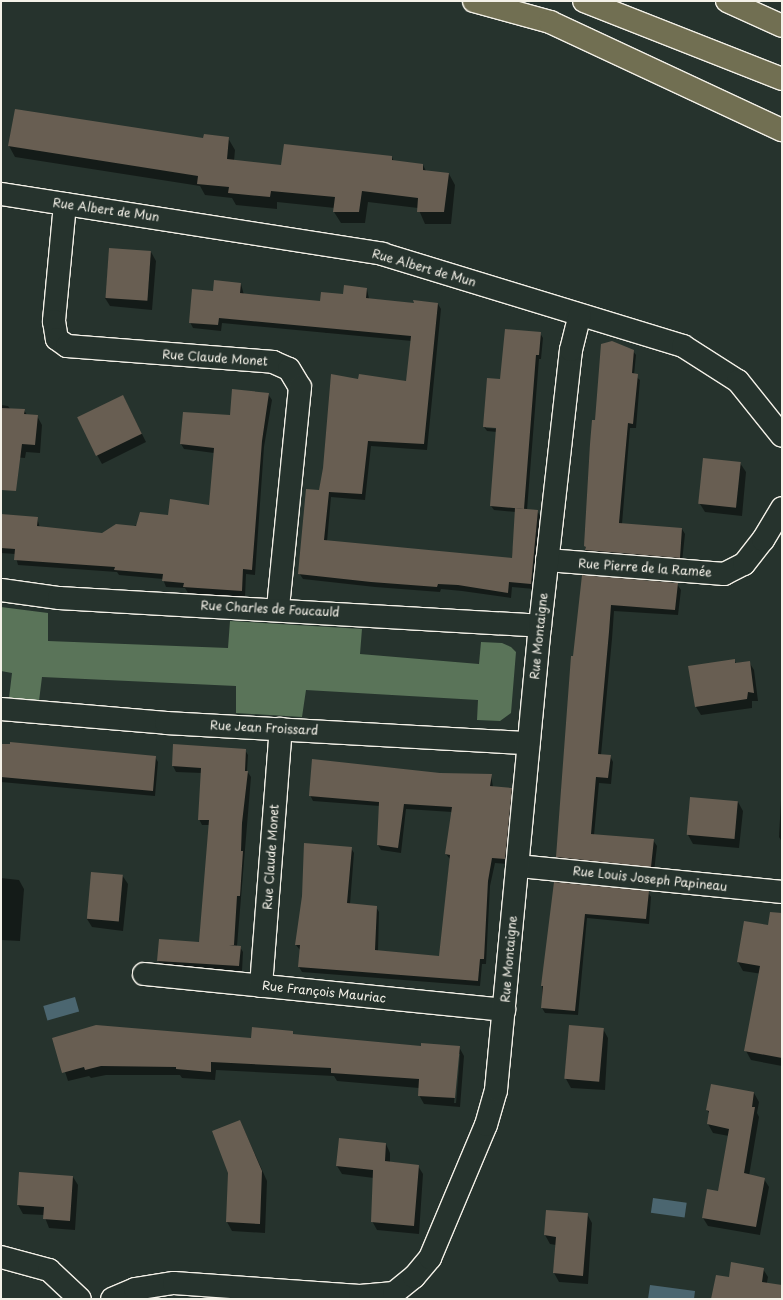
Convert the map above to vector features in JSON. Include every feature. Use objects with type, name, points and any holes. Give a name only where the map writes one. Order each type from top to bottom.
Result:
[{"type":"highway","points":[[474,1],[550,22],[782,130]]},
{"type":"highway","points":[[584,1],[782,79]]},
{"type":"highway","points":[[727,1],[782,26]]},
{"type":"street","name":"Rue Albert de Mun","points":[[1,194],[382,254],[683,346],[738,381],[782,436]]},
{"type":"street","name":"Rue Claude Monet","points":[[65,204],[54,321],[57,339],[67,346],[273,362],[289,369],[300,387],[278,609]]},
{"type":"street","name":"Rue Montaigne","points":[[112,1299],[135,1289],[174,1283],[360,1296],[394,1293],[414,1277],[430,1258],[486,1124],[496,1090],[540,626],[571,350],[580,315]]},
{"type":"street","name":"Rue Pierre de la Ramée","points":[[548,560],[724,574],[744,564],[763,540],[782,508]]},
{"type":"street","name":"Rue Charles de Foucauld","points":[[1,590],[59,598],[278,609],[540,626]]},
{"type":"street","name":"Rue Jean Froissard","points":[[1,710],[166,723],[528,743]]},
{"type":"street","name":"Rue Claude Monet","points":[[261,986],[281,729]]},
{"type":"street","name":"Rue Louis Joseph Papineau","points":[[518,866],[782,892]]},
{"type":"street","name":"Rue François Mauriac","points":[[144,974],[504,1010]]},
{"type":"street","points":[[1,1257],[49,1270],[80,1299]]},
{"type":"green space","points":[[1,607],[48,613],[48,641],[228,648],[230,621],[362,629],[360,654],[479,664],[481,642],[502,643],[511,647],[516,652],[511,713],[500,721],[477,720],[478,700],[306,690],[302,717],[236,713],[236,686],[42,677],[39,701],[9,698],[12,673],[1,671]]},
{"type":"water","points":[[75,997],[79,1011],[47,1021],[43,1006]]},
{"type":"water","points":[[653,1198],[687,1203],[685,1218],[651,1213]]},
{"type":"water","points":[[650,1285],[695,1291],[694,1299],[648,1299]]},
{"type":"building","points":[[15,109],[203,138],[204,134],[229,137],[227,159],[281,165],[284,144],[392,156],[392,160],[423,164],[423,170],[449,173],[444,212],[417,212],[418,198],[362,191],[359,212],[333,212],[335,197],[271,191],[270,197],[228,193],[229,187],[197,184],[198,176],[8,146]]},
{"type":"building","points":[[109,248],[151,251],[147,301],[106,298]]},
{"type":"building","points":[[214,280],[241,283],[240,293],[268,296],[320,301],[321,292],[343,294],[344,285],[367,288],[366,298],[414,303],[413,300],[438,303],[424,444],[368,441],[362,494],[329,492],[324,540],[512,558],[515,508],[538,510],[531,584],[509,582],[508,593],[458,585],[438,584],[437,587],[298,574],[306,489],[319,490],[323,468],[331,374],[358,379],[359,374],[406,381],[411,336],[219,318],[218,325],[189,323],[192,289],[213,291]]},
{"type":"building","points":[[505,329],[541,332],[539,355],[536,355],[524,509],[490,506],[496,428],[483,427],[487,378],[500,379]]},
{"type":"building","points":[[612,341],[634,350],[632,373],[638,374],[633,424],[628,423],[619,523],[682,528],[680,558],[585,550],[590,444],[592,420],[595,420],[601,344]]},
{"type":"building","points":[[232,389],[269,393],[262,441],[252,570],[243,569],[242,591],[183,587],[184,583],[162,581],[163,574],[114,570],[115,567],[14,560],[15,549],[1,548],[1,514],[38,517],[37,526],[102,533],[116,524],[136,526],[140,512],[168,515],[170,499],[209,505],[214,448],[180,444],[183,412],[230,415]]},
{"type":"building","points":[[123,395],[142,434],[96,456],[77,417]]},
{"type":"building","points":[[1,408],[25,409],[24,414],[38,415],[35,445],[22,444],[16,491],[1,490]]},
{"type":"building","points":[[703,458],[741,462],[736,508],[698,504]]},
{"type":"building","points":[[582,575],[678,583],[675,610],[611,605],[598,754],[611,755],[608,778],[596,777],[591,834],[654,839],[651,867],[556,857],[571,656],[573,656]]},
{"type":"building","points":[[735,659],[735,663],[750,661],[754,693],[748,692],[747,699],[695,707],[688,666]]},
{"type":"building","points":[[10,742],[156,756],[153,791],[1,777],[1,744],[10,744]]},
{"type":"building","points":[[173,744],[246,749],[245,771],[248,771],[242,823],[241,851],[243,851],[240,896],[237,896],[234,945],[229,945],[241,946],[239,966],[157,961],[159,939],[199,942],[209,820],[198,820],[201,768],[172,766]]},
{"type":"building","points":[[312,759],[440,773],[492,774],[490,786],[512,788],[505,859],[492,858],[488,881],[484,959],[480,959],[478,981],[298,967],[300,945],[295,945],[302,896],[304,843],[352,847],[347,903],[377,906],[375,950],[439,956],[450,855],[445,854],[452,807],[404,804],[398,848],[377,845],[379,802],[309,796]]},
{"type":"building","points":[[690,797],[738,801],[735,839],[687,835]]},
{"type":"building","points":[[91,872],[123,875],[119,922],[87,919]]},
{"type":"building","points":[[554,882],[649,891],[646,919],[585,914],[575,1011],[541,1008],[543,986],[541,986]]},
{"type":"building","points":[[770,912],[782,913],[782,1058],[744,1051],[760,966],[737,962],[744,921],[768,925]]},
{"type":"building","points":[[96,1025],[251,1038],[252,1027],[293,1031],[293,1034],[421,1046],[421,1043],[460,1046],[455,1098],[418,1096],[419,1079],[331,1073],[331,1068],[211,1062],[211,1072],[176,1069],[176,1067],[101,1066],[85,1070],[84,1067],[62,1073],[52,1038]]},
{"type":"building","points":[[569,1025],[604,1028],[599,1082],[564,1079]]},
{"type":"building","points":[[711,1084],[754,1092],[752,1107],[755,1107],[744,1173],[765,1178],[756,1227],[702,1218],[707,1189],[718,1191],[729,1129],[707,1124],[709,1111],[706,1110]]},
{"type":"building","points":[[240,1120],[262,1171],[260,1224],[226,1222],[228,1173],[212,1131]]},
{"type":"building","points":[[339,1138],[386,1143],[385,1161],[419,1165],[414,1226],[371,1222],[373,1170],[336,1166]]},
{"type":"building","points":[[19,1172],[73,1176],[70,1221],[43,1219],[44,1207],[17,1205]]},
{"type":"building","points":[[546,1210],[588,1213],[583,1276],[553,1273],[556,1237],[544,1235]]},
{"type":"building","points":[[731,1262],[764,1268],[762,1282],[782,1285],[782,1299],[711,1299],[716,1275],[729,1277]]}]
